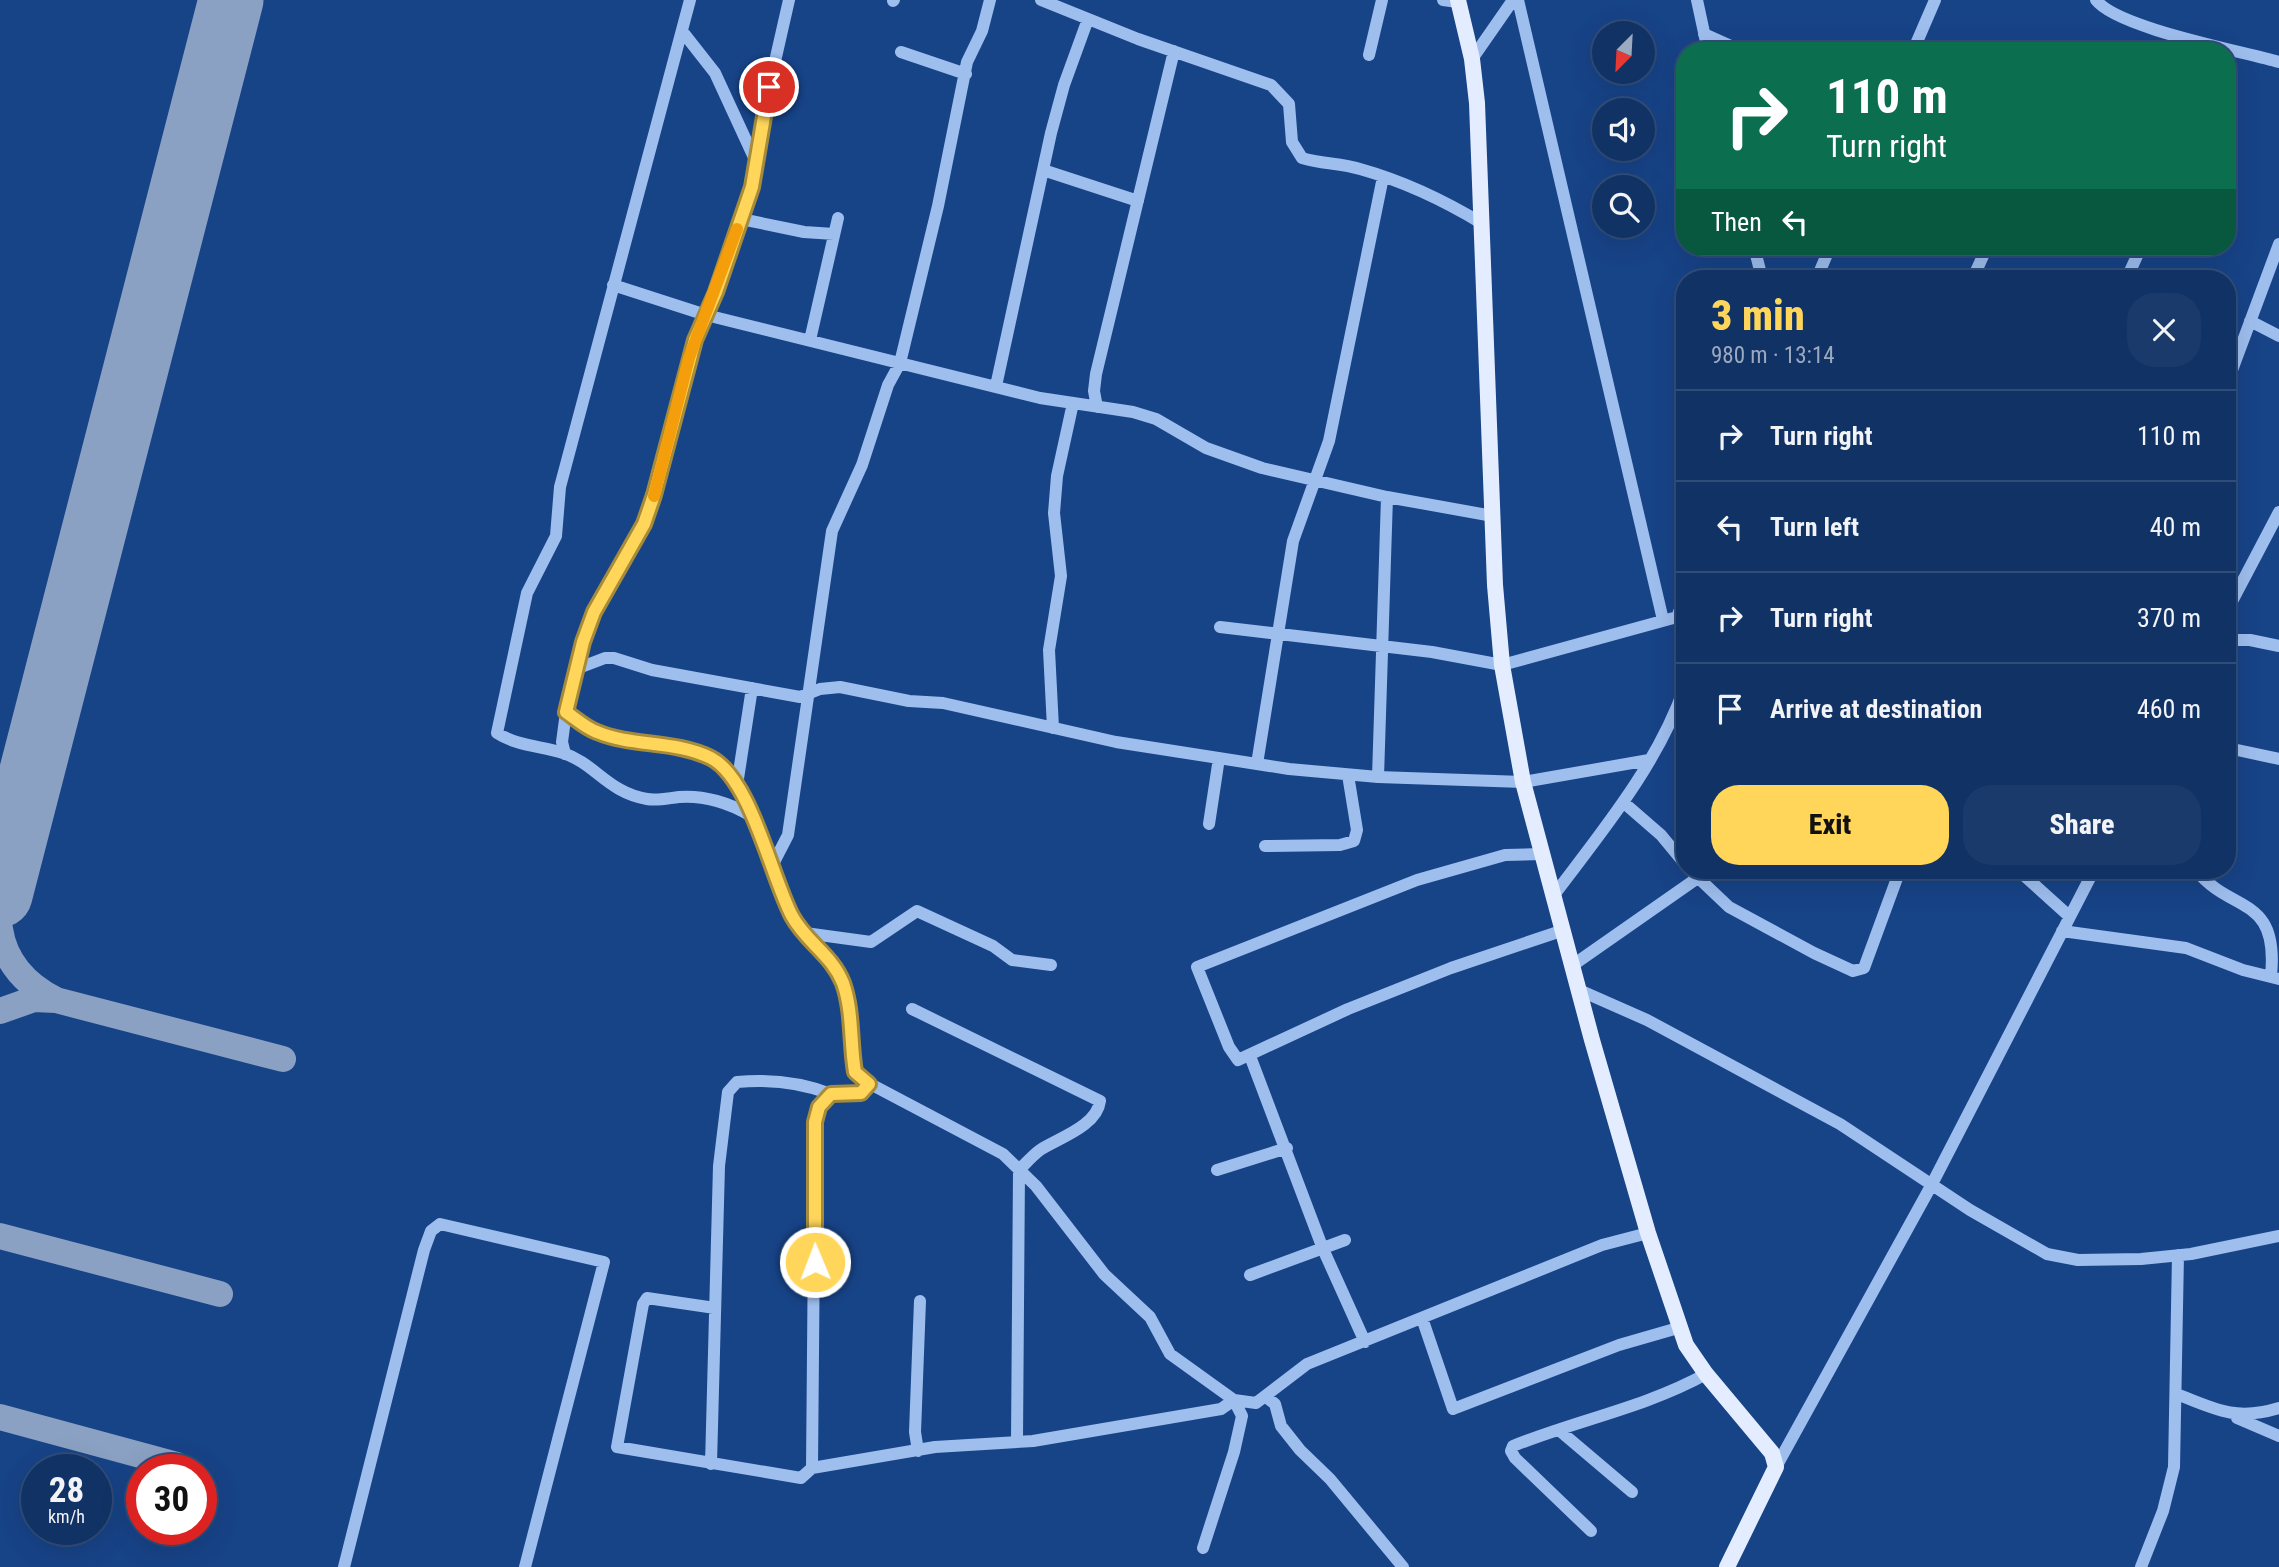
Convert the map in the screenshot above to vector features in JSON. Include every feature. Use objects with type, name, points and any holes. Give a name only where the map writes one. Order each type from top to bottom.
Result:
[{"type":"main road","points":[[1453,1],[1472,60],[1483,224],[1493,516],[1502,665],[1523,782],[1542,854],[1648,1233],[1678,1328],[1706,1374],[1772,1453],[1776,1467],[1727,1567]]},
{"type":"street","points":[[690,0],[560,487],[556,536],[527,593],[497,733],[565,754],[618,791],[650,800],[682,797],[704,799],[734,806],[751,816]]},
{"type":"street","points":[[565,754],[562,741],[566,712],[594,612],[644,524],[689,358],[741,219],[757,163],[766,101],[789,0]]},
{"type":"street","points":[[772,866],[788,835],[832,531],[863,465],[888,385],[900,363],[938,206],[955,110],[967,62],[982,31],[990,0]]},
{"type":"street","points":[[1041,0],[1174,51],[1247,74],[1283,94],[1289,104],[1292,142],[1302,158],[1357,168],[1383,177],[1456,208],[1483,224]]},
{"type":"street","points":[[1369,55],[1382,0]]},
{"type":"street","points":[[1472,60],[1515,0]]},
{"type":"street","points":[[1515,0],[1663,620]]},
{"type":"street","points":[[1697,0],[1706,42]]},
{"type":"street","points":[[1917,42],[1935,0]]},
{"type":"street","points":[[2096,0],[2106,10],[2193,42]]},
{"type":"street","points":[[996,386],[1064,85],[1088,19]]},
{"type":"street","points":[[682,31],[715,73],[757,163]]},
{"type":"street","points":[[1704,34],[1722,42]]},
{"type":"street","points":[[2236,49],[2279,62]]},
{"type":"street","points":[[1097,407],[1094,391],[1096,374],[1174,51]]},
{"type":"street","points":[[901,52],[966,74]]},
{"type":"street","points":[[1043,170],[1138,201]]},
{"type":"street","points":[[1257,764],[1293,541],[1317,481],[1344,377],[1383,177]]},
{"type":"street","points":[[810,340],[838,218]]},
{"type":"street","points":[[741,219],[804,232],[834,234]]},
{"type":"street","points":[[2236,359],[2279,244]]},
{"type":"street","points":[[613,285],[706,315],[900,363],[1073,403],[1156,419],[1206,448],[1262,468],[1387,497],[1493,516]]},
{"type":"street","points":[[2250,321],[2279,336]]},
{"type":"street","points":[[1053,728],[1049,650],[1061,576],[1054,513],[1057,476],[1073,403]]},
{"type":"street","points":[[1378,777],[1387,497]]},
{"type":"street","points":[[2236,594],[2279,512]]},
{"type":"street","points":[[1220,627],[1502,665],[1663,620],[1676,621]]},
{"type":"street","points":[[2236,640],[2279,646]]},
{"type":"street","points":[[576,669],[605,658],[614,658],[652,670],[808,696],[820,689],[840,687],[909,701],[943,703],[1053,728],[1219,758],[1348,775],[1523,782],[1649,760]]},
{"type":"street","points":[[737,785],[752,688]]},
{"type":"street","points":[[566,712],[598,733],[681,748],[710,758],[721,765],[737,785],[794,919],[830,958],[843,984],[855,1072],[869,1084],[982,1140],[1019,1170],[1036,1186],[1104,1273],[1150,1317],[1170,1354],[1234,1400],[1242,1416],[1234,1452],[1203,1548]]},
{"type":"street","points":[[1553,895],[1623,802],[1676,714]]},
{"type":"street","points":[[2236,750],[2279,759]]},
{"type":"street","points":[[1209,824],[1219,758]]},
{"type":"street","points":[[1265,846],[1340,845],[1354,841],[1357,830],[1348,775]]},
{"type":"street","points":[[1623,802],[1661,835],[1676,853]]},
{"type":"street","points":[[1542,854],[1505,855],[1441,872],[1197,967],[1233,1057],[1238,1060],[1348,1009],[1451,968],[1564,930]]},
{"type":"street","points":[[1573,964],[1686,879]]},
{"type":"street","points":[[1699,879],[1729,906],[1814,953],[1853,971],[1864,968],[1897,879]]},
{"type":"street","points":[[2028,879],[2070,916]]},
{"type":"street","points":[[1776,1467],[1931,1186],[2089,879]]},
{"type":"street","points":[[2208,879],[2253,907],[2270,923],[2276,938]]},
{"type":"street","points":[[805,933],[871,943],[917,911],[993,946],[1012,960],[1051,965]]},
{"type":"street","points":[[2062,931],[2186,948],[2243,970],[2275,977],[2279,918]]},
{"type":"street","points":[[1579,990],[1647,1020],[1840,1124],[1931,1186],[2047,1254],[2078,1259],[2141,1259],[2178,1255],[2279,1236]]},
{"type":"street","points":[[912,1009],[1100,1101],[1099,1111],[1089,1121],[1038,1152],[1019,1170],[1017,1440]]},
{"type":"street","points":[[1250,1056],[1323,1249],[1364,1342]]},
{"type":"street","points":[[711,1464],[719,1166],[731,1086],[737,1082],[766,1079],[811,1086],[831,1094],[861,1093],[869,1084]]},
{"type":"street","points":[[812,1468],[815,1122],[819,1107],[831,1094]]},
{"type":"street","points":[[1217,1170],[1287,1148]]},
{"type":"street","points":[[344,1567],[424,1250],[430,1231],[440,1224],[604,1262],[525,1567]]},
{"type":"street","points":[[715,1308],[647,1298],[643,1304],[617,1447],[801,1478],[812,1468],[918,1451],[1064,1436],[1221,1409],[1234,1400],[1256,1403],[1307,1364],[1602,1245],[1648,1233]]},
{"type":"street","points":[[1250,1275],[1345,1240]]},
{"type":"street","points":[[2141,1567],[2163,1511],[2174,1467],[2178,1255]]},
{"type":"street","points":[[918,1451],[915,1432],[920,1301]]},
{"type":"street","points":[[1422,1318],[1453,1409],[1619,1345],[1678,1328]]},
{"type":"street","points":[[1591,1531],[1511,1451],[1516,1445],[1672,1392],[1706,1374]]},
{"type":"street","points":[[2177,1394],[2279,1436]]},
{"type":"street","points":[[1266,1397],[1275,1404],[1281,1426],[1300,1450],[1330,1479],[1403,1567]]},
{"type":"street","points":[[2231,1415],[2254,1416],[2279,1408]]},
{"type":"street","points":[[1560,1431],[1632,1492]]},
{"type":"taxiway","points":[[0,929],[7,952],[19,972],[35,987],[56,1000],[283,1059]]},
{"type":"taxiway","points":[[0,1011],[34,999],[56,1000]]},
{"type":"taxiway","points":[[0,1236],[220,1294]]},
{"type":"taxiway","points":[[0,1417],[136,1454]]},
{"type":"runway","points":[[0,895],[231,0]]},
{"type":"slow traffic","points":[[654,496],[689,358],[716,292],[737,229]]},
{"type":"route","points":[[769,87],[752,187],[716,292],[689,358],[654,495],[644,524],[594,612],[583,642],[566,712],[598,733],[681,748],[710,758],[721,765],[737,785],[768,851],[776,880],[794,919],[813,943],[830,958],[843,984],[853,1041],[855,1072],[869,1084],[861,1093],[831,1094],[819,1107],[815,1122],[815,1262]]}]
